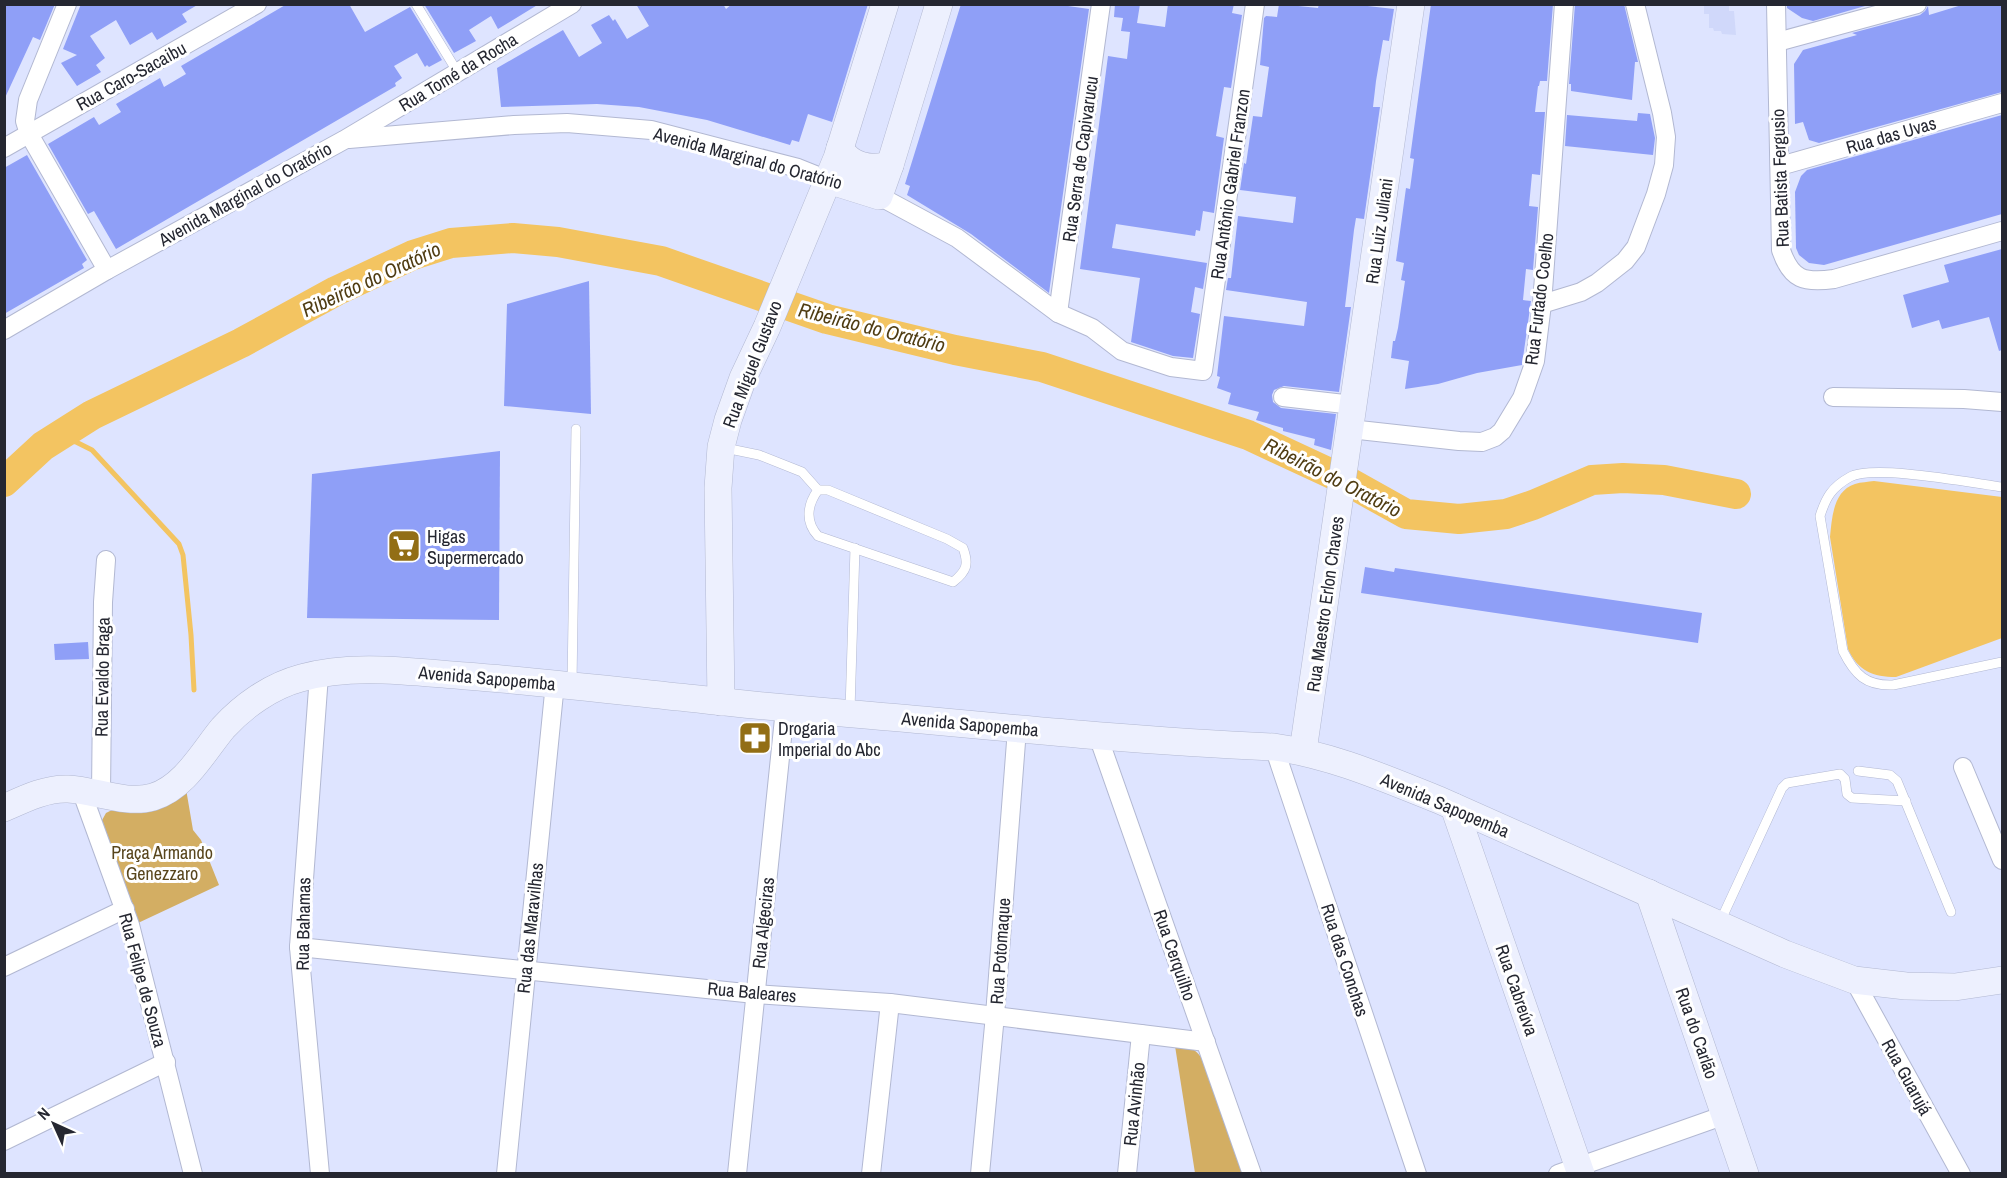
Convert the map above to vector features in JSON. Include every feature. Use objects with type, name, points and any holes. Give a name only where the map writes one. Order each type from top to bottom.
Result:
[{"type":"street","points":[[68,4],[28,100],[25,121],[29,134],[107,270]]},
{"type":"street","name":"Rua Caro-Sacaibu","points":[[4,148],[257,4]]},
{"type":"street","name":"Rua Tomé da Rocha","points":[[344,140],[572,4]]},
{"type":"street","name":"Rua Miguel Gustavo","points":[[721,702],[718,488],[721,447],[743,378],[840,148],[885,4]]},
{"type":"street","points":[[879,196],[939,4]]},
{"type":"street","name":"Rua Serra de Capivarucu","points":[[1058,313],[1101,4]]},
{"type":"street","name":"Rua Antônio Gabriel Franzon","points":[[1204,367],[1255,4]]},
{"type":"street","name":"Rua Luiz Juliani","points":[[1346,458],[1411,4]]},
{"type":"street","name":"Rua Furtado Coelho","points":[[1283,397],[1352,417],[1475,442],[1495,437],[1502,431],[1522,398],[1534,361],[1542,304],[1564,4]]},
{"type":"street","points":[[1542,304],[1589,288],[1625,261],[1636,248],[1656,194],[1664,165],[1666,137],[1635,4]]},
{"type":"street","name":"Rua Batista Fergusio","points":[[1776,4],[1781,250],[1790,272],[1803,280],[1834,279],[2002,231]]},
{"type":"street","points":[[1777,42],[1917,4]]},
{"type":"street","name":"Rua das Uvas","points":[[1780,166],[2002,103]]},
{"type":"street","name":"Avenida Marginal do Oratório","points":[[4,330],[107,270],[344,140],[514,125],[567,123],[651,130],[798,168],[879,196],[957,237],[1058,313],[1092,328],[1126,353],[1171,367],[1204,367]]},
{"type":"street","points":[[840,148],[847,159],[855,164],[880,168],[890,165]]},
{"type":"street","points":[[1833,397],[1964,399],[2002,402]]},
{"type":"street","name":"Rua Maestro Erlon Chaves","points":[[1303,751],[1346,458]]},
{"type":"street","name":"Rua Evaldo Braga","points":[[91,792],[106,560]]},
{"type":"street","name":"Avenida Sapopemba","points":[[4,808],[59,789],[132,799],[153,797],[173,786],[195,765],[224,728],[248,705],[277,687],[304,677],[391,670],[564,684],[785,709],[1303,751],[1383,778],[1454,807],[1785,954],[1854,980],[1906,986],[2001,970]]},
{"type":"street","name":"Rua Bahamas","points":[[319,675],[299,947],[320,1173]]},
{"type":"street","name":"Rua das Maravilhas","points":[[506,1173],[526,970],[564,684]]},
{"type":"street","name":"Rua Algeciras","points":[[737,1173],[785,709]]},
{"type":"street","name":"Rua Potomaque","points":[[980,1173],[995,1015],[1017,729]]},
{"type":"street","name":"Rua Cerquilho","points":[[1098,736],[1252,1173]]},
{"type":"street","name":"Rua das Conchas","points":[[1274,747],[1416,1173]]},
{"type":"street","points":[[1963,766],[2002,860]]},
{"type":"street","name":"Rua Felipe de Souza","points":[[91,792],[166,1062],[193,1173]]},
{"type":"street","name":"Rua Cabreúva","points":[[1454,807],[1573,1171]]},
{"type":"street","name":"Rua do Carlão","points":[[1649,892],[1746,1173]]},
{"type":"street","points":[[4,967],[125,909]]},
{"type":"street","name":"Rua Baleares","points":[[299,947],[756,993],[890,1003],[1206,1042]]},
{"type":"street","name":"Rua Guarujá","points":[[1854,980],[1961,1173]]},
{"type":"street","points":[[871,1173],[890,1003]]},
{"type":"street","name":"Rua Avinhão","points":[[1127,1173],[1141,1034]]},
{"type":"street","points":[[4,1141],[166,1062]]},
{"type":"street","points":[[1573,1171],[1725,1115]]},
{"type":"lane","points":[[416,4],[458,73]]},
{"type":"lane","points":[[564,684],[576,429]]},
{"type":"lane","points":[[721,447],[759,455],[802,472],[818,490],[828,490],[947,539],[963,548],[968,561],[963,575],[953,582],[818,536],[810,527],[809,514],[813,497],[818,490]]},
{"type":"lane","points":[[2002,487],[1869,472],[1852,476],[1838,486],[1825,498],[1820,516],[1843,651],[1858,674],[1878,686],[1893,685],[2002,662]]},
{"type":"lane","points":[[850,713],[855,548]]},
{"type":"lane","points":[[1858,771],[1894,777],[1951,912]]},
{"type":"lane","points":[[1719,924],[1786,783],[1840,774],[1845,779],[1847,794],[1852,798],[1906,801]]},
{"type":"shaded area","points":[[1704,5],[1729,5],[1729,11],[1734,11],[1736,35],[1722,34],[1721,31],[1709,28],[1709,14],[1704,14]]},
{"type":"shaded area","points":[[1874,481],[2002,497],[2002,638],[1896,677],[1873,674],[1856,663],[1848,649],[1830,537],[1835,506],[1842,493],[1855,484]]},
{"type":"green space","name":"Praça Armando Genezzaro","points":[[186,789],[193,830],[201,840],[219,885],[138,923],[101,822],[106,813],[110,811]]},
{"type":"green space","points":[[1175,1046],[1191,1049],[1203,1060],[1242,1173],[1195,1173]]},
{"type":"building","points":[[4,4],[55,4],[40,40],[33,37],[4,100]]},
{"type":"building","points":[[81,4],[199,4],[182,14],[187,22],[157,40],[152,32],[130,45],[116,20],[90,36],[105,58],[96,65],[101,72],[77,86],[61,63],[77,55],[63,49]]},
{"type":"building","points":[[287,4],[349,4],[365,32],[410,7],[442,60],[425,67],[417,53],[394,66],[402,78],[395,83],[396,86],[116,249],[94,211],[88,214],[48,144],[94,117],[99,125],[121,112],[116,104],[160,78],[164,87],[186,74],[181,66]]},
{"type":"building","points":[[424,4],[539,4],[498,29],[491,16],[469,30],[476,41],[454,53]]},
{"type":"building","points":[[636,4],[723,4],[726,9],[732,4],[868,4],[832,122],[808,114],[799,142],[792,140],[790,145],[707,120],[639,107],[597,104],[501,107],[497,68],[563,30],[579,57],[602,43],[591,25],[609,15],[613,21],[615,19],[627,39],[649,26]]},
{"type":"building","points":[[961,4],[1054,4],[1089,9],[1049,293],[971,234],[907,195],[910,186],[905,184]]},
{"type":"building","points":[[1115,4],[1140,4],[1137,23],[1165,27],[1168,4],[1234,4],[1232,13],[1242,15],[1231,88],[1224,87],[1216,136],[1224,138],[1214,213],[1203,211],[1200,231],[1196,230],[1195,236],[1116,224],[1112,248],[1207,263],[1203,289],[1195,287],[1191,312],[1200,314],[1193,358],[1173,356],[1131,342],[1140,278],[1080,269],[1108,56],[1127,59],[1130,32],[1121,31],[1123,18],[1114,17]]},
{"type":"building","points":[[1279,4],[1318,8],[1319,4],[1350,4],[1394,9],[1389,41],[1383,40],[1376,81],[1373,107],[1380,107],[1364,219],[1356,218],[1354,230],[1345,307],[1351,307],[1339,392],[1284,386],[1274,390],[1272,395],[1273,402],[1281,408],[1336,414],[1331,450],[1314,445],[1315,439],[1283,431],[1283,428],[1256,420],[1259,412],[1228,404],[1231,393],[1217,388],[1220,377],[1217,376],[1224,316],[1304,326],[1307,302],[1226,290],[1228,278],[1231,278],[1238,216],[1293,223],[1296,197],[1240,190],[1253,116],[1262,117],[1269,67],[1260,65],[1264,18],[1266,16],[1277,17]]},
{"type":"building","points":[[1431,4],[1553,4],[1547,81],[1540,81],[1538,86],[1535,112],[1545,112],[1540,175],[1532,174],[1529,206],[1538,207],[1533,270],[1526,269],[1523,300],[1531,301],[1522,365],[1405,389],[1409,361],[1391,358],[1405,281],[1401,280],[1404,263],[1396,261],[1406,188],[1410,189],[1414,159],[1410,158]]},
{"type":"building","points":[[1575,4],[1624,4],[1638,62],[1635,62],[1632,100],[1571,91],[1571,84],[1569,84]]},
{"type":"building","points":[[1787,4],[1872,4],[1813,21],[1802,18],[1787,8]]},
{"type":"building","points":[[1965,4],[2002,4],[2002,92],[1819,143],[1809,140],[1803,122],[1795,124],[1794,64],[1803,50],[1857,35],[1852,33],[1920,15],[1928,6],[1929,15]]},
{"type":"building","points":[[1638,113],[1650,114],[1655,138],[1653,155],[1565,146],[1567,115],[1637,121]]},
{"type":"building","points":[[2002,115],[2002,214],[1824,265],[1809,263],[1799,255],[1796,248],[1795,192],[1801,176],[1807,170]]},
{"type":"building","points":[[27,155],[87,260],[82,264],[84,268],[4,314],[4,168]]},
{"type":"building","points":[[2002,249],[2002,350],[1999,351],[1989,317],[1942,329],[1939,320],[1912,328],[1903,295],[1949,282],[1944,265]]},
{"type":"building","points":[[589,281],[591,414],[504,406],[507,304]]},
{"type":"building","name":"Higas Supermercado","points":[[500,451],[499,620],[307,618],[312,474]]},
{"type":"building","points":[[1365,567],[1394,572],[1395,568],[1702,613],[1698,643],[1361,593]]},
{"type":"building","points":[[88,642],[89,659],[55,660],[54,644]]},
{"type":"waterway","name":"Ribeirão do Oratório","points":[[4,482],[43,446],[92,415],[241,343],[336,291],[413,255],[451,243],[513,238],[558,242],[661,261],[827,319],[955,350],[1042,367],[1248,435],[1347,481],[1406,514],[1459,519],[1506,514],[1592,480],[1623,478],[1664,480],[1736,494]]},
{"type":"waterway","points":[[57,437],[76,442],[92,450],[179,544],[183,555],[194,690]]},
{"type":"place","name":"Higas Supermercado","points":[[404,546]]},
{"type":"place","name":"Drogaria Imperial do Abc","points":[[755,738]]}]
